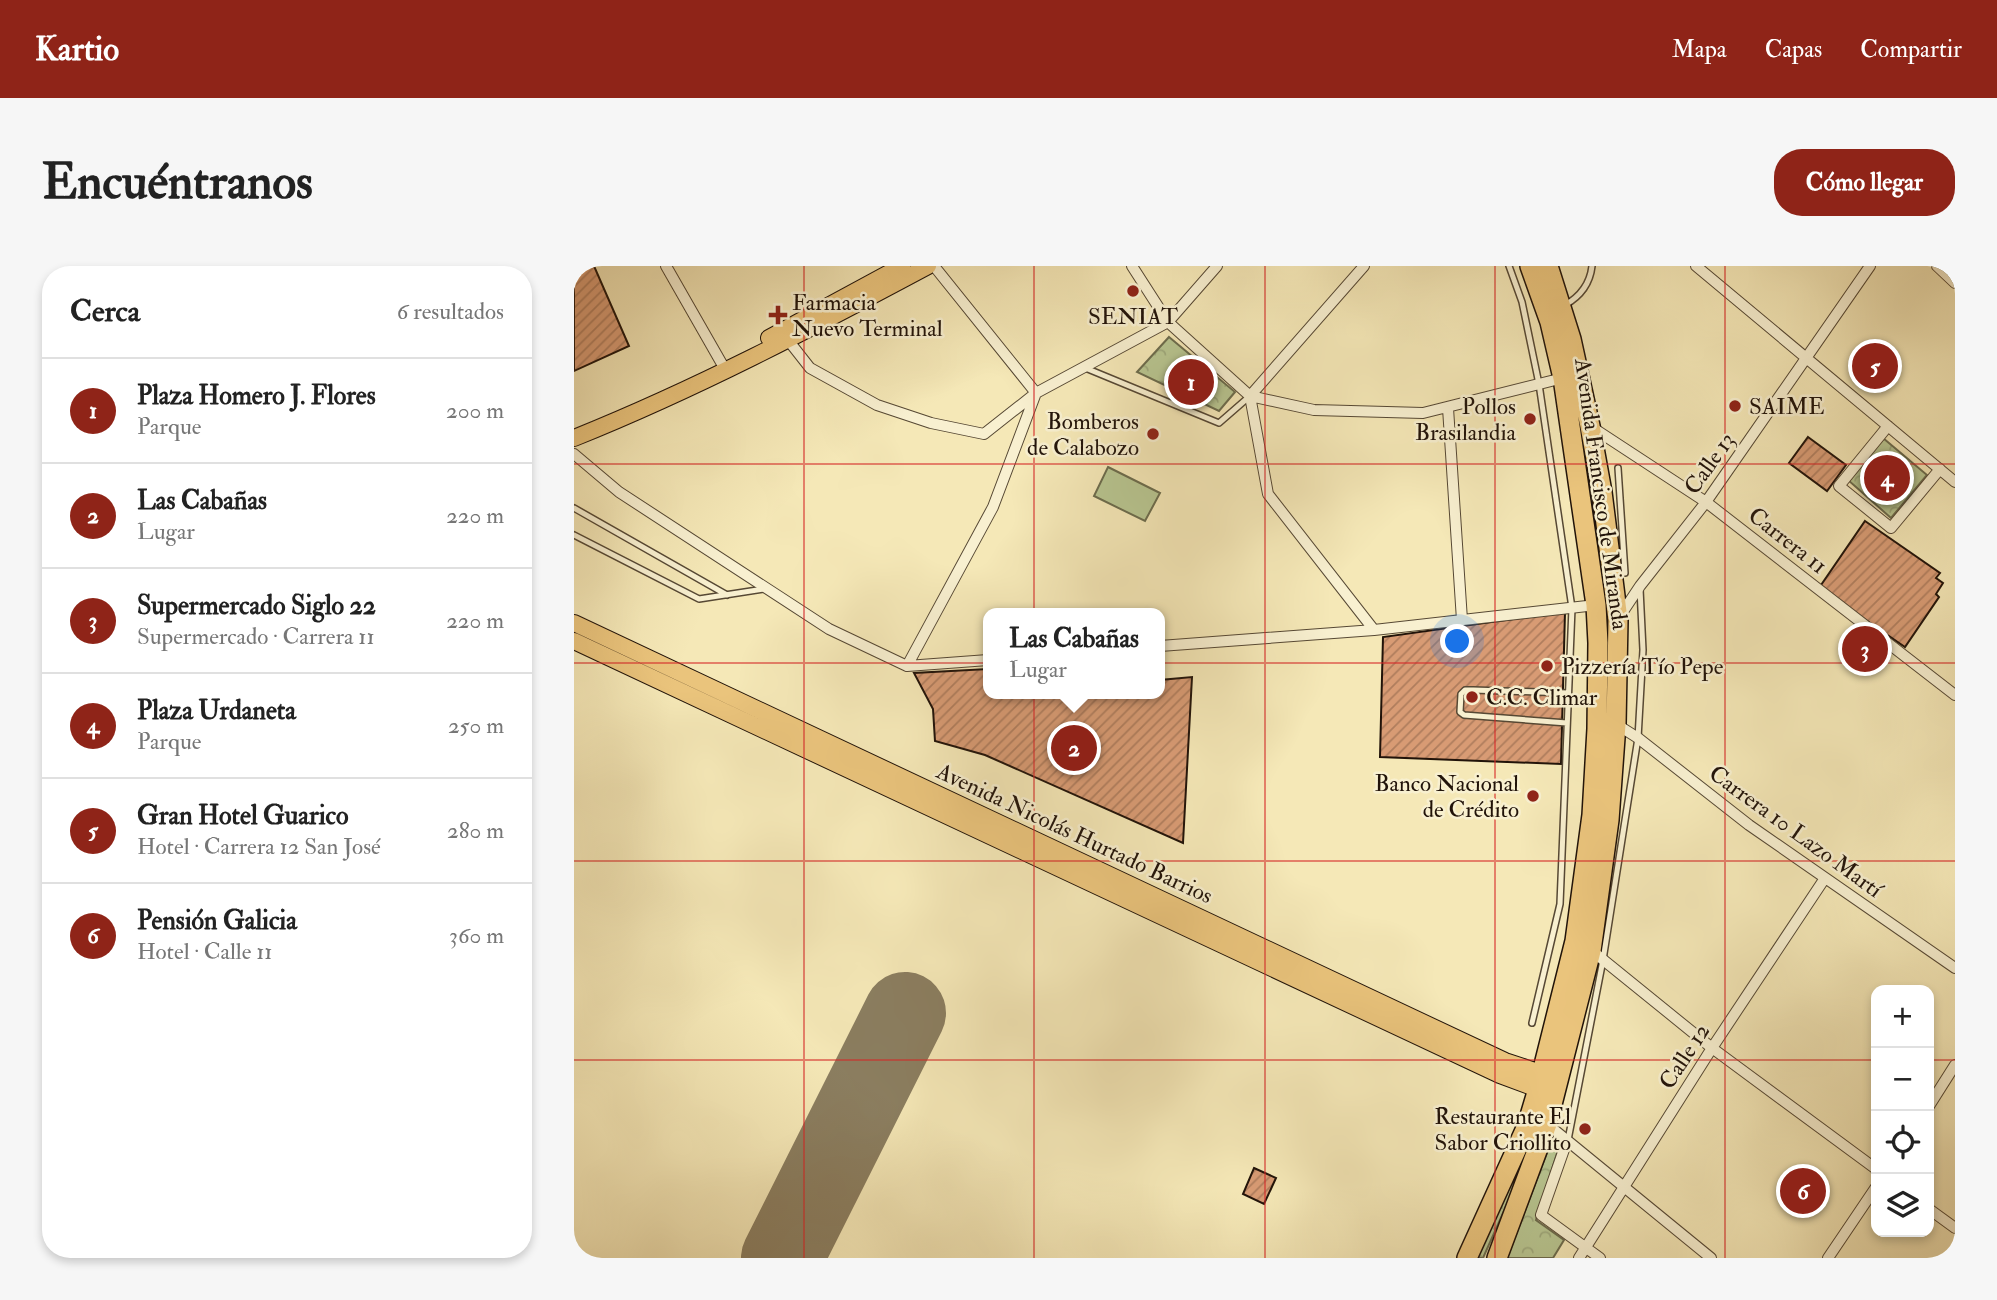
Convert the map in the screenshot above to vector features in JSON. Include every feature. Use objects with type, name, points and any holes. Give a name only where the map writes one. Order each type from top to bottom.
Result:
[{"type":"highway","name":"Avenida Francisco de Miranda","points":[[1467,1258],[1548,1084],[1590,951],[1609,820],[1616,724],[1617,553],[1611,491],[1590,426],[1563,378],[1550,322],[1530,266]]},
{"type":"highway","name":"Avenida Francisco de Miranda","points":[[1548,266],[1562,307],[1576,402],[1596,605],[1597,729],[1592,815],[1590,951]]},
{"type":"highway","name":"Avenida Francisco de Miranda","points":[[1497,1258],[1547,1124],[1548,1084]]},
{"type":"main road","points":[[574,438],[621,419],[724,367],[902,266]]},
{"type":"main road","points":[[574,426],[788,340],[928,266]]},
{"type":"main road","name":"Avenida Nicolás Hurtado Barrios","points":[[574,623],[1505,1061],[1548,1084]]},
{"type":"main road","name":"Avenida Nicolás Hurtado Barrios","points":[[574,641],[1500,1075],[1548,1084]]},
{"type":"street","points":[[666,266],[724,367]]},
{"type":"street","points":[[934,266],[1036,393]]},
{"type":"street","points":[[1132,266],[1168,322],[1250,396],[1314,410],[1423,413],[1563,378]]},
{"type":"street","points":[[788,340],[810,368],[877,405],[931,424],[984,435],[1036,393],[1168,322],[1217,266]]},
{"type":"street","points":[[1250,396],[1364,266]]},
{"type":"street","points":[[1696,266],[1955,482]]},
{"type":"street","name":"Calle 13","points":[[1598,643],[1706,502],[1870,266]]},
{"type":"street","points":[[1937,266],[1955,283]]},
{"type":"street","points":[[906,666],[993,507],[1036,393]]},
{"type":"street","points":[[1250,396],[1268,494],[1374,630]]},
{"type":"street","points":[[1448,408],[1462,620]]},
{"type":"street","name":"Carrera 11","points":[[1590,426],[1706,502],[1955,695]]},
{"type":"street","points":[[1888,426],[1839,486],[1891,528],[1940,469]]},
{"type":"street","points":[[574,454],[619,492],[829,629],[906,666],[983,660]]},
{"type":"street","points":[[1165,646],[1374,630],[1596,605]]},
{"type":"street","name":"Carrera 10 Lazo Martí","points":[[1616,724],[1638,738],[1749,825],[1955,968]]},
{"type":"street","name":"Calle 12","points":[[1579,1258],[1712,1048],[1825,877]]},
{"type":"street","points":[[1590,951],[1712,1048],[1871,1165]]},
{"type":"street","points":[[1934,1098],[1955,1065]]},
{"type":"street","points":[[1547,1124],[1711,1258]]},
{"type":"street","points":[[1567,1141],[1541,1215],[1601,1258]]},
{"type":"street","points":[[1828,1258],[1871,1194]]},
{"type":"street","points":[[1934,1213],[1955,1228]]},
{"type":"lane","name":"Avenida Francisco de Miranda","points":[[1509,266],[1522,302],[1539,384],[1572,608],[1560,904],[1532,1023]]},
{"type":"lane","points":[[1562,307],[1584,290],[1592,266]]},
{"type":"lane","points":[[1083,367],[1219,423],[1250,396]]},
{"type":"lane","name":"Avenida Francisco de Miranda","points":[[1611,491],[1618,468]]},
{"type":"lane","points":[[574,508],[727,595]]},
{"type":"lane","points":[[574,535],[699,600],[767,588]]},
{"type":"lane","name":"Avenida Francisco de Miranda","points":[[1617,553],[1626,573]]},
{"type":"lane","name":"Avenida Francisco de Miranda","points":[[1567,1141],[1590,951],[1638,738],[1643,650],[1640,586]]},
{"type":"lane","points":[[1567,723],[1471,717],[1460,712],[1461,694],[1465,690],[1568,693]]},
{"type":"green space","points":[[1169,337],[1235,392],[1219,411],[1137,372]]},
{"type":"green space","points":[[1883,438],[1927,475],[1891,518],[1848,480]]},
{"type":"green space","points":[[1108,467],[1160,493],[1145,521],[1094,496]]},
{"type":"green space","points":[[1550,1145],[1558,1150],[1536,1220],[1564,1240],[1553,1258],[1507,1258]]},
{"type":"green space","points":[[1522,1152],[1525,1164],[1483,1258],[1476,1258]]},
{"type":"building","points":[[574,266],[594,266],[629,346],[574,371]]},
{"type":"building","points":[[1808,437],[1846,465],[1827,491],[1789,463]]},
{"type":"building","points":[[1865,521],[1940,573],[1936,578],[1943,583],[1936,594],[1939,597],[1905,647],[1819,588]]},
{"type":"building","name":"C.C. Climar","points":[[1565,612],[1561,764],[1380,757],[1383,637]]},
{"type":"building","points":[[983,669],[983,699],[1165,699],[1165,680],[1192,677],[1183,843],[985,755],[935,741],[933,709],[914,673]]},
{"type":"building","points":[[1254,1168],[1276,1178],[1264,1204],[1243,1194]]},
{"type":"runway","points":[[782,1258],[905,1013]]},
{"type":"place","name":"SENIAT","points":[[1133,291]]},
{"type":"place","name":"Farmacia Nuevo Terminal","points":[[778,315]]},
{"type":"place","name":"Gran Hotel Guarico","points":[[1875,366]]},
{"type":"place","name":"Plaza Homero J. Flores","points":[[1191,382]]},
{"type":"place","name":"SAIME","points":[[1735,406]]},
{"type":"place","name":"Pollos Brasilandia","points":[[1530,419]]},
{"type":"place","name":"Bomberos de Calabozo","points":[[1153,434]]},
{"type":"place","name":"Plaza Urdaneta","points":[[1887,478]]},
{"type":"place","name":"Supermercado Siglo 22","points":[[1865,649]]},
{"type":"place","name":"Pizzería Tío Pepe","points":[[1547,666]]},
{"type":"place","name":"C.C. Climar","points":[[1472,697]]},
{"type":"place","name":"Las Cabañas","points":[[1074,748]]},
{"type":"place","name":"Banco Nacional de Crédito","points":[[1533,796]]},
{"type":"place","name":"Restaurante El Sabor Criollito","points":[[1585,1129]]},
{"type":"place","name":"Pensión Galicia","points":[[1803,1191]]}]
